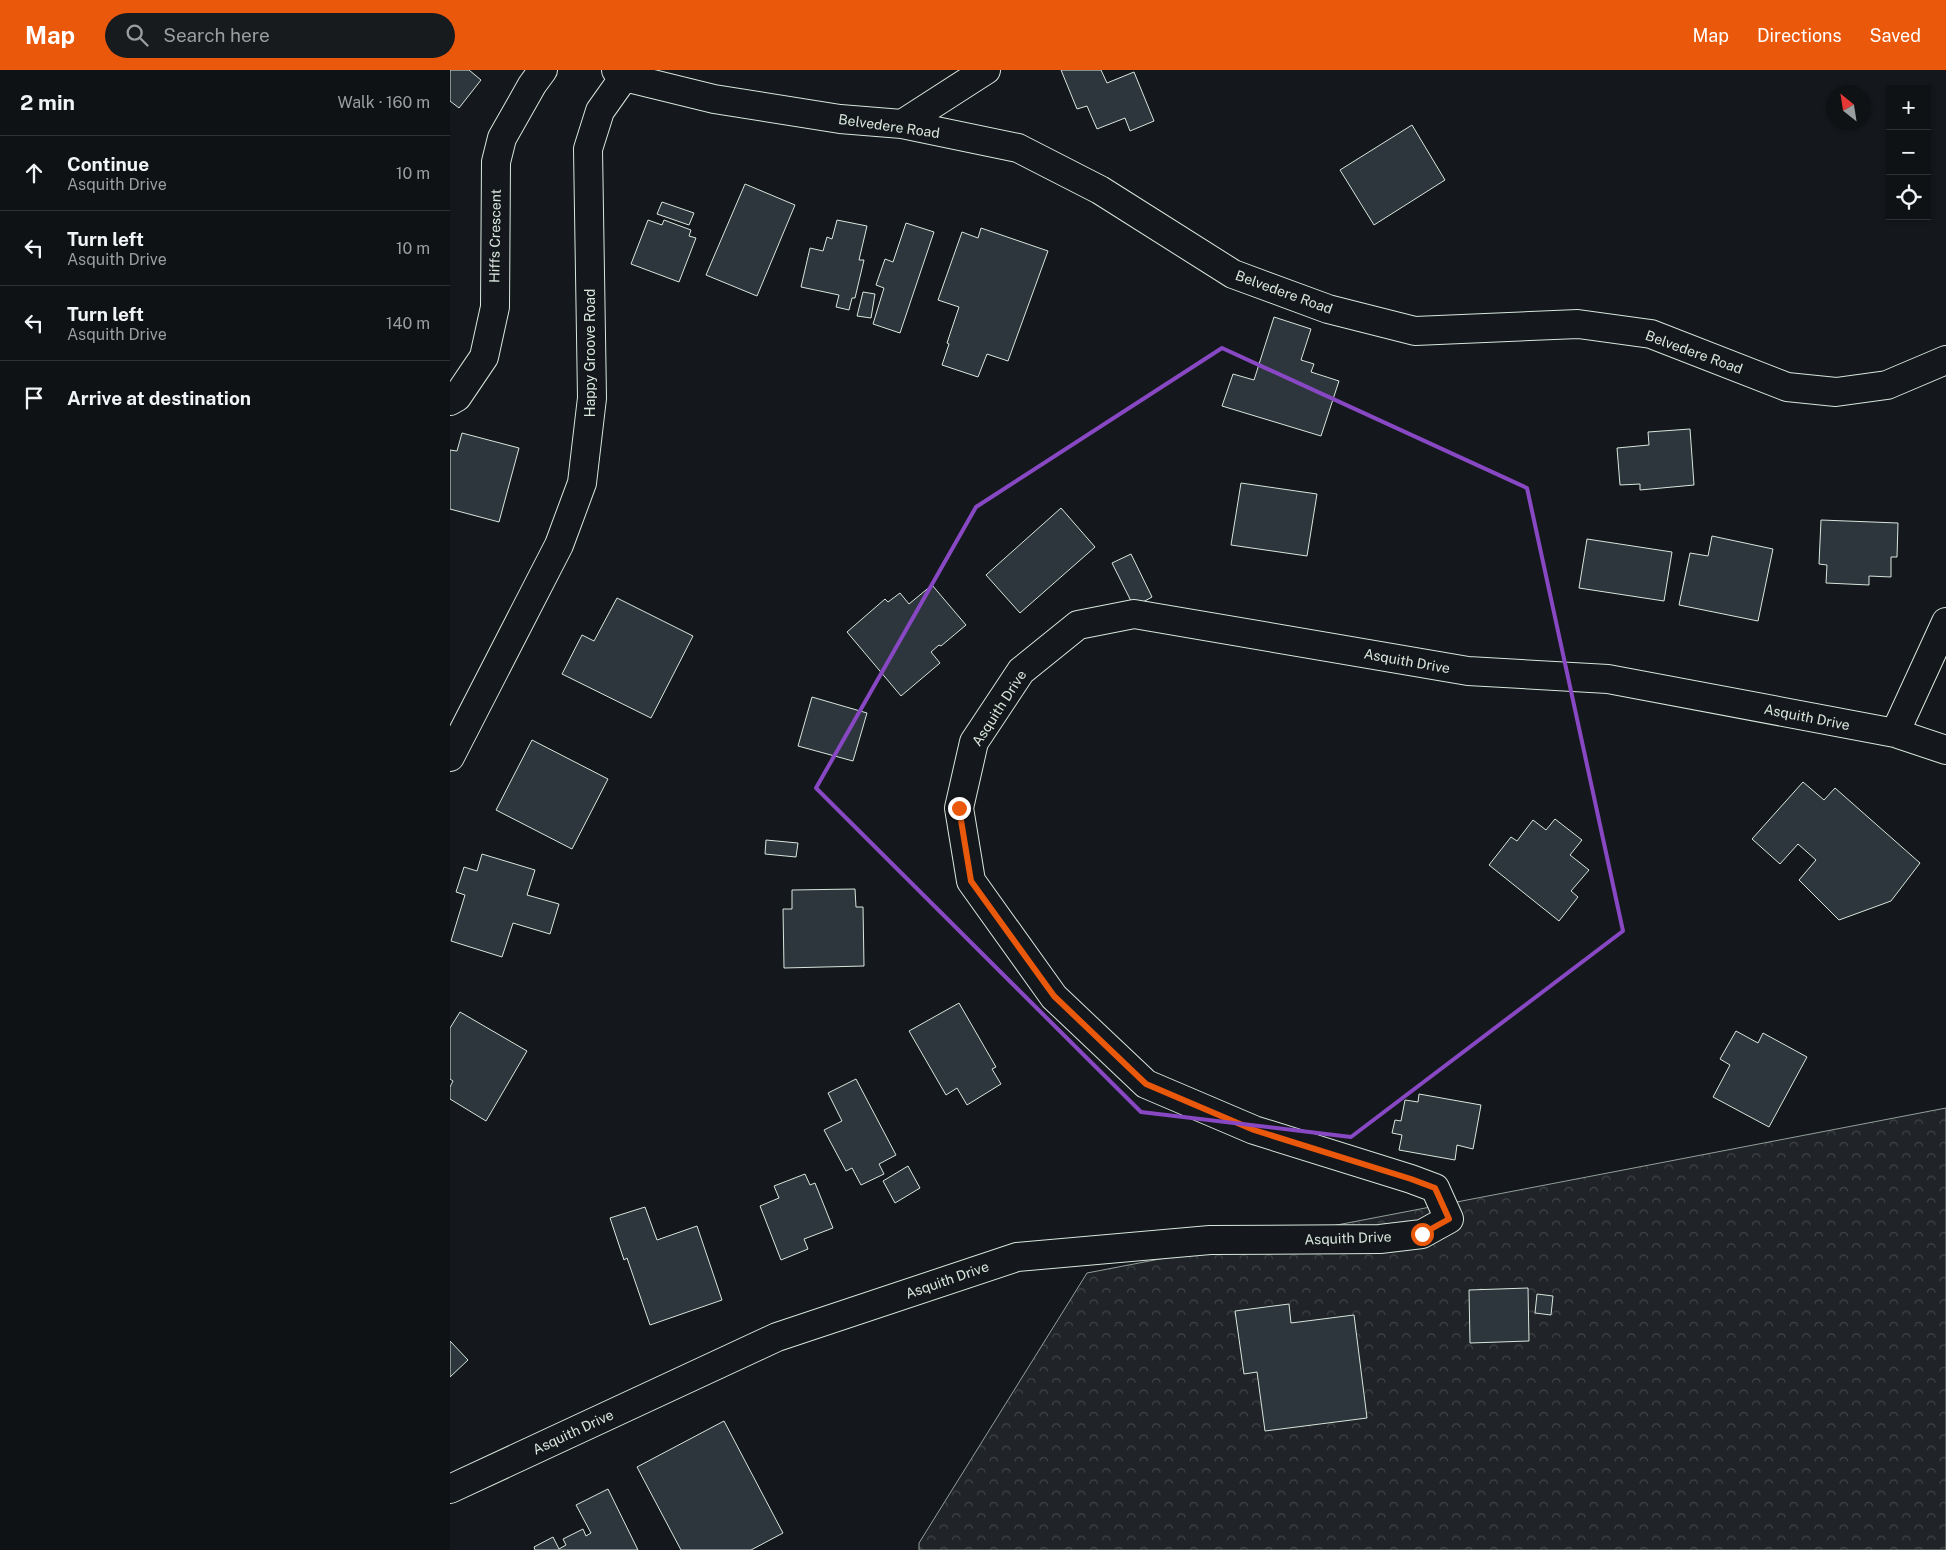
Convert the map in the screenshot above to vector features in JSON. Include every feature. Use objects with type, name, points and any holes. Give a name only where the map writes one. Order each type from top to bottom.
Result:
[{"type":"street","name":"Hiffs Crescent","points":[[450,401],[457,396],[484,357],[495,307],[496,162],[502,138],[532,85],[543,70]]},
{"type":"street","points":[[902,124],[986,70]]},
{"type":"street","name":"Belvedere Road","points":[[620,74],[714,99],[840,120],[902,124],[1018,148],[1100,190],[1233,274],[1328,309],[1416,331],[1578,324],[1651,334],[1787,387],[1836,392],[1887,385],[1946,360]]},
{"type":"street","name":"Happy Groove Road","points":[[450,756],[559,545],[582,483],[592,398],[588,149],[600,111],[620,74]]},
{"type":"street","name":"Asquith Drive","points":[[450,1489],[777,1337],[1017,1257],[1210,1240],[1380,1239],[1422,1234],[1449,1219],[1435,1188],[1254,1130],[1146,1084],[1054,996],[971,881],[959,808],[974,742],[1020,670],[1078,625],[1134,614],[1468,671],[1608,679],[1896,734]]},
{"type":"street","points":[[1946,622],[1896,734],[1946,750]]},
{"type":"highlighted area","points":[[1222,348],[1527,488],[1623,931],[1351,1137],[1141,1112],[816,788],[976,507]]},
{"type":"green space","points":[[1946,1108],[1946,1550],[919,1550],[919,1543],[1087,1273]]},
{"type":"building","points":[[450,70],[469,70],[481,80],[459,108],[450,101]]},
{"type":"building","points":[[1061,70],[1101,70],[1107,83],[1134,72],[1154,121],[1130,131],[1125,118],[1097,129],[1087,106],[1077,109]]},
{"type":"building","points":[[1412,125],[1445,180],[1374,225],[1340,170]]},
{"type":"building","points":[[745,184],[795,205],[757,296],[706,275]]},
{"type":"building","points":[[662,202],[694,213],[689,225],[657,214]]},
{"type":"building","points":[[648,220],[662,225],[664,220],[691,230],[689,236],[696,238],[679,282],[631,264]]},
{"type":"building","points":[[837,220],[867,226],[859,260],[864,260],[855,298],[852,298],[849,310],[836,307],[839,295],[801,287],[810,248],[823,251],[827,237],[832,239]]},
{"type":"building","points":[[906,223],[934,232],[900,333],[873,324],[884,288],[876,285],[885,259],[893,262]]},
{"type":"building","points":[[981,228],[1048,251],[1008,361],[987,354],[978,377],[942,365],[959,307],[938,300],[962,232],[978,238]]},
{"type":"building","points":[[863,292],[875,294],[871,318],[857,316]]},
{"type":"building","points":[[1274,317],[1311,329],[1301,360],[1314,364],[1311,372],[1339,381],[1321,436],[1222,406],[1233,374],[1254,380]]},
{"type":"building","points":[[1690,429],[1694,485],[1640,490],[1640,484],[1620,485],[1617,448],[1649,445],[1648,432]]},
{"type":"building","points":[[462,433],[519,448],[499,522],[450,509],[450,450],[457,451]]},
{"type":"building","points":[[1241,483],[1317,494],[1307,556],[1231,545]]},
{"type":"building","points":[[1061,508],[1095,547],[1020,613],[986,575]]},
{"type":"building","points":[[1821,520],[1898,523],[1897,557],[1891,557],[1891,577],[1869,576],[1869,585],[1826,583],[1827,565],[1819,564]]},
{"type":"building","points":[[1712,536],[1773,549],[1758,621],[1679,605],[1690,553],[1708,556]]},
{"type":"building","points":[[1587,539],[1672,552],[1664,601],[1579,588]]},
{"type":"building","points":[[1131,554],[1152,597],[1134,607],[1112,563]]},
{"type":"building","points":[[932,585],[966,625],[931,652],[940,663],[901,696],[847,632],[885,599],[888,602],[900,593],[909,604]]},
{"type":"building","points":[[617,598],[693,636],[651,718],[562,674],[582,635],[594,641]]},
{"type":"building","points":[[812,697],[867,713],[853,761],[798,746]]},
{"type":"building","points":[[532,740],[608,779],[572,849],[496,810]]},
{"type":"building","points":[[1803,782],[1824,800],[1835,788],[1920,863],[1891,901],[1839,920],[1799,880],[1816,860],[1798,844],[1780,864],[1752,839]]},
{"type":"building","points":[[1555,819],[1582,840],[1570,855],[1589,870],[1571,891],[1578,897],[1559,921],[1489,865],[1511,837],[1517,841],[1533,820],[1546,830]]},
{"type":"building","points":[[766,840],[798,843],[796,857],[765,854]]},
{"type":"building","points":[[482,854],[535,870],[527,895],[559,904],[550,934],[513,923],[502,957],[451,941],[465,895],[456,892],[464,867],[477,871]]},
{"type":"building","points":[[855,889],[856,907],[863,907],[864,966],[784,968],[783,909],[792,909],[792,890]]},
{"type":"building","points":[[959,1003],[996,1067],[992,1069],[1001,1084],[967,1105],[957,1088],[946,1095],[909,1031]]},
{"type":"building","points":[[460,1012],[527,1051],[486,1121],[450,1099],[450,1087],[453,1081],[450,1079],[450,1028]]},
{"type":"building","points":[[1736,1031],[1758,1043],[1763,1033],[1807,1057],[1769,1127],[1713,1097],[1730,1065],[1720,1059]]},
{"type":"building","points":[[856,1079],[896,1155],[879,1164],[884,1174],[861,1185],[852,1168],[846,1171],[824,1130],[842,1121],[828,1093]]},
{"type":"building","points":[[1419,1094],[1481,1105],[1473,1149],[1457,1145],[1455,1160],[1399,1150],[1402,1135],[1392,1133],[1395,1120],[1401,1121],[1405,1100],[1418,1102]]},
{"type":"building","points":[[908,1166],[920,1188],[895,1203],[883,1181]]},
{"type":"building","points":[[805,1174],[810,1185],[815,1183],[833,1228],[804,1239],[808,1249],[781,1260],[760,1206],[779,1198],[774,1186]]},
{"type":"building","points":[[645,1207],[657,1240],[697,1226],[722,1300],[650,1325],[627,1258],[624,1260],[610,1218]]},
{"type":"building","points":[[1528,1288],[1529,1341],[1470,1343],[1469,1290]]},
{"type":"building","points":[[1537,1294],[1553,1296],[1551,1315],[1535,1313]]},
{"type":"building","points":[[1289,1304],[1291,1323],[1354,1315],[1367,1418],[1265,1431],[1257,1372],[1244,1374],[1235,1311]]},
{"type":"building","points":[[450,1341],[468,1360],[450,1377]]},
{"type":"building","points":[[724,1421],[783,1533],[751,1550],[681,1550],[637,1467]]},
{"type":"building","points":[[608,1489],[638,1550],[535,1550],[534,1547],[553,1537],[559,1549],[566,1545],[563,1539],[583,1529],[586,1536],[591,1533],[576,1505]]},
{"type":"route","points":[[959,808],[971,881],[1054,996],[1146,1084],[1254,1130],[1435,1188],[1449,1219],[1422,1234]]}]
